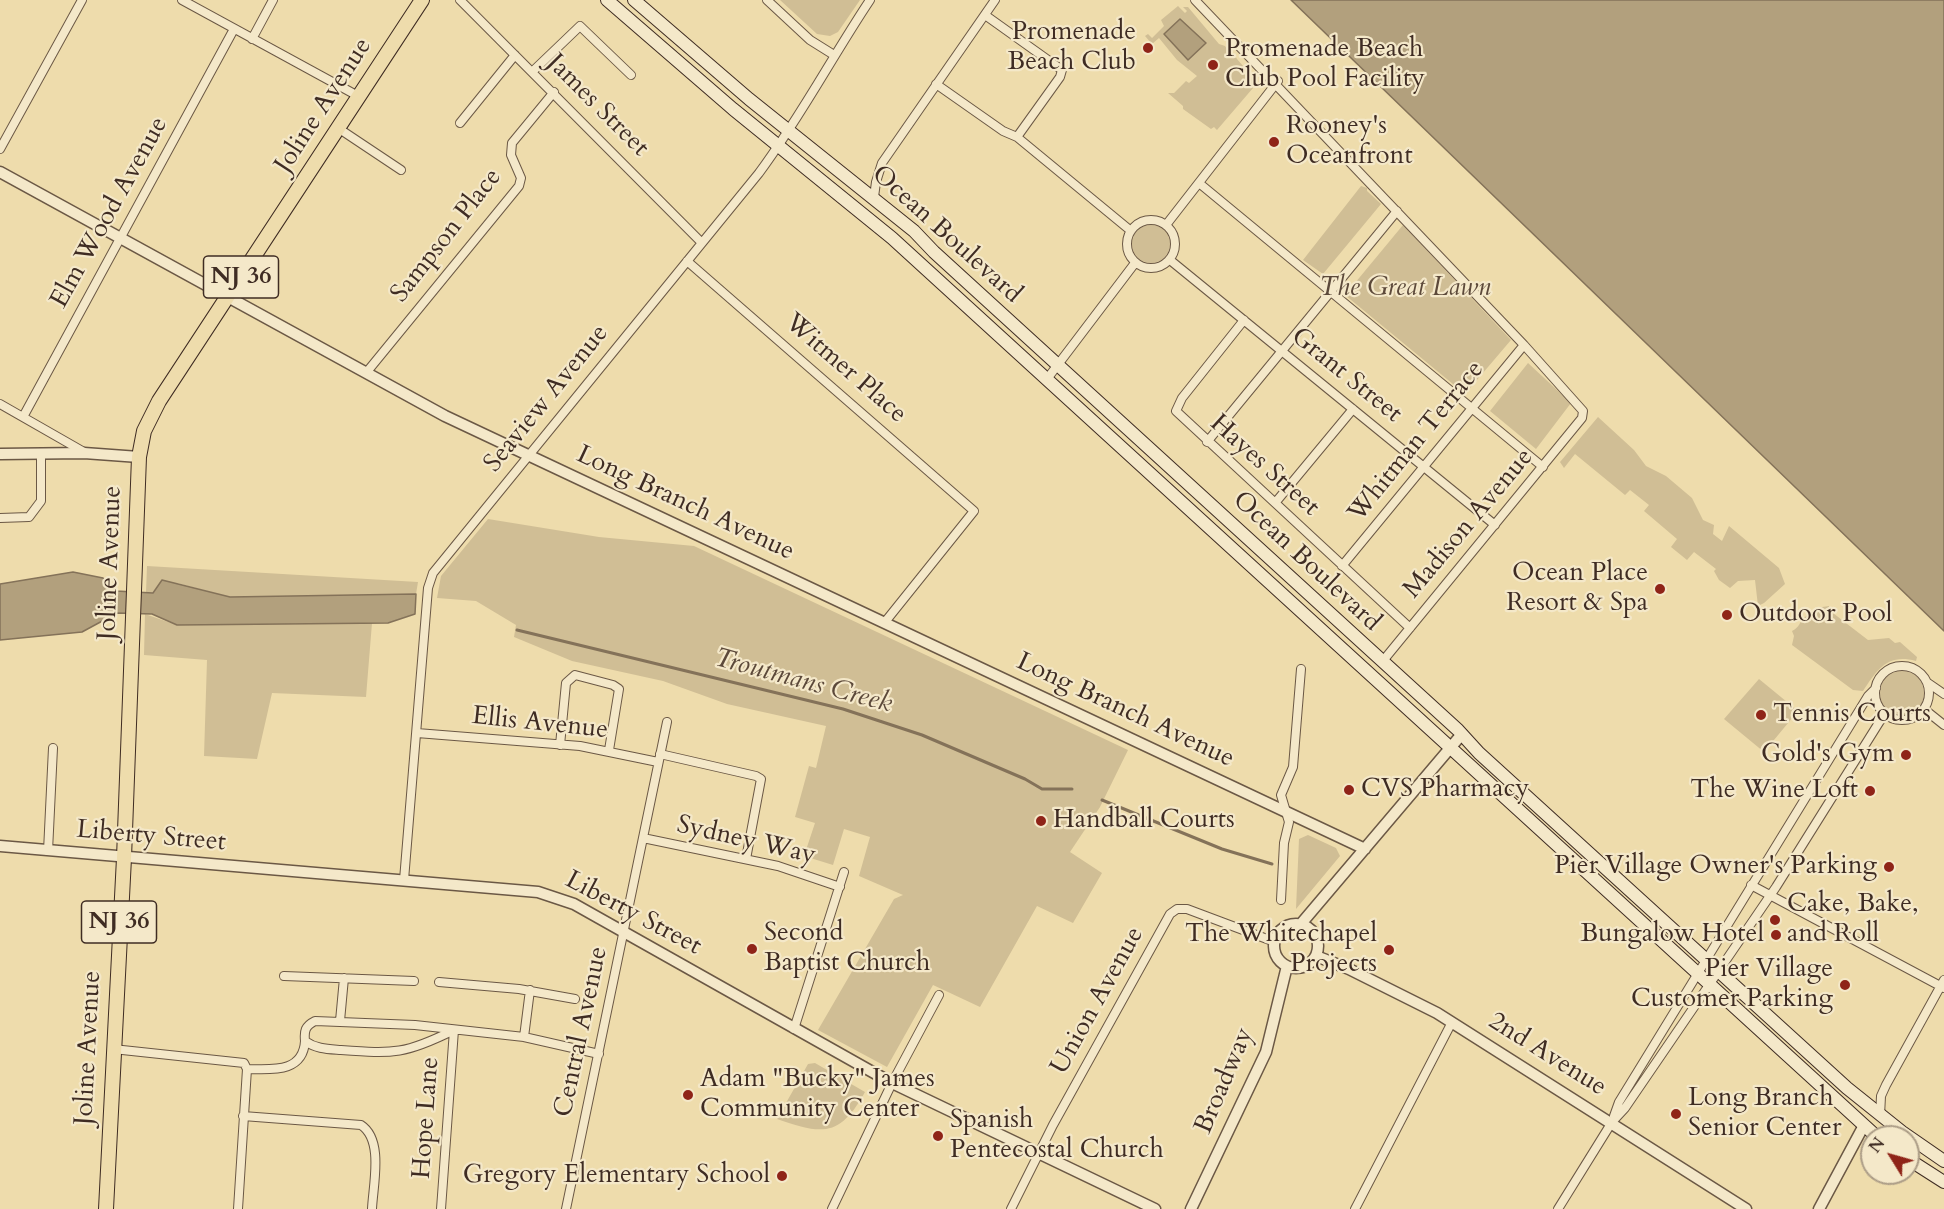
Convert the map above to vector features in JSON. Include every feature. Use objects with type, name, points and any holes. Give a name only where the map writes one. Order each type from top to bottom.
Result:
[{"type":"main road","name":"Joline Avenue","points":[[106,1209],[124,858],[139,457],[149,417],[422,0]]},
{"type":"main road","name":"Ocean Boulevard","points":[[607,0],[779,147],[892,238],[1861,1125]]},
{"type":"main road","name":"Ocean Boulevard","points":[[634,0],[720,75],[874,197],[1719,972],[1880,1116],[1944,1161]]},
{"type":"main road","points":[[1920,1167],[1944,1182]]},
{"type":"street","points":[[0,149],[82,0]]},
{"type":"street","points":[[182,0],[358,96]]},
{"type":"street","points":[[252,39],[273,0]]},
{"type":"street","name":"James Street","points":[[460,0],[702,243]]},
{"type":"street","points":[[767,0],[810,40],[834,55]]},
{"type":"street","name":"Seaview Avenue","points":[[404,880],[428,588],[433,573],[779,147],[870,0]]},
{"type":"street","points":[[874,197],[882,164],[995,0]]},
{"type":"street","points":[[1195,0],[1277,83],[1524,345]]},
{"type":"street","points":[[985,15],[1062,70],[1060,77],[1017,137]]},
{"type":"street","points":[[533,71],[580,26],[631,75]]},
{"type":"street","name":"Elm Wood Avenue","points":[[22,417],[234,29]]},
{"type":"street","points":[[460,123],[515,54]]},
{"type":"street","points":[[1166,225],[1277,83]]},
{"type":"street","points":[[936,84],[997,127],[1017,137],[1131,231]]},
{"type":"street","name":"Sampson Place","points":[[366,373],[519,186],[521,178],[511,155],[512,143],[554,92]]},
{"type":"street","points":[[338,128],[401,170]]},
{"type":"street","name":"Long Branch Avenue","points":[[0,172],[444,416],[1365,849]]},
{"type":"street","points":[[1199,183],[1543,467]]},
{"type":"street","points":[[1207,442],[1397,212]]},
{"type":"street","points":[[1152,220],[1166,225],[1175,242],[1170,260],[1157,268],[1150,269],[1135,263],[1128,251],[1131,231],[1137,225],[1152,220]]},
{"type":"street","name":"Grant Street","points":[[1170,260],[1495,525]]},
{"type":"street","name":"Witmer Place","points":[[687,261],[974,511],[885,622]]},
{"type":"street","points":[[1047,379],[1135,263]]},
{"type":"street","name":"Hayes Street","points":[[1244,320],[1177,406],[1180,417],[1410,628]]},
{"type":"street","name":"Whitman Terrace","points":[[1342,566],[1524,345]]},
{"type":"street","name":"Madison Avenue","points":[[1382,662],[1582,418],[1583,411],[1524,345]]},
{"type":"street","points":[[0,404],[84,453]]},
{"type":"street","points":[[1275,503],[1353,409]]},
{"type":"street","points":[[0,454],[84,453],[139,457]]},
{"type":"street","points":[[0,518],[29,517],[38,508],[41,501],[41,455]]},
{"type":"street","points":[[1612,1122],[1619,1102],[1697,973],[1882,676],[1900,666],[1920,672],[1928,683],[1944,694]]},
{"type":"street","points":[[1281,900],[1284,841],[1289,822],[1281,795],[1293,767],[1301,669]]},
{"type":"street","points":[[560,745],[566,683],[575,675],[613,685],[619,689],[609,750]]},
{"type":"street","points":[[1876,688],[1877,702],[1885,713],[1901,720],[1910,719],[1924,709],[1929,692],[1928,683]]},
{"type":"street","points":[[1924,709],[1944,725]]},
{"type":"street","points":[[1558,1209],[1612,1122],[1710,985],[1770,896],[1885,713]]},
{"type":"street","name":"Central Avenue","points":[[566,1209],[667,722]]},
{"type":"street","name":"Ellis Avenue","points":[[417,733],[609,750],[756,776],[761,779],[746,859]]},
{"type":"street","points":[[1300,925],[1462,734]]},
{"type":"street","points":[[48,851],[53,748]]},
{"type":"street","name":"Sydney Way","points":[[642,838],[778,866],[840,887]]},
{"type":"street","name":"Liberty Street","points":[[0,846],[546,894],[574,904],[624,931],[892,1083],[1155,1209]]},
{"type":"street","points":[[794,1029],[844,872]]},
{"type":"street","points":[[1751,885],[1943,985],[1884,1090],[1880,1101],[1880,1116]]},
{"type":"street","name":"Union Avenue","points":[[1011,1209],[1170,914],[1177,909],[1187,909],[1275,942]]},
{"type":"street","points":[[1300,925],[1316,937],[1318,950],[1316,956],[1300,968],[1287,966],[1278,959],[1275,942],[1277,936],[1287,926],[1300,925]]},
{"type":"street","name":"2nd Avenue","points":[[1316,956],[1349,969],[1452,1023],[1612,1122],[1746,1209]]},
{"type":"street","name":"Broadway","points":[[1191,1209],[1266,1052],[1287,966]]},
{"type":"street","points":[[284,976],[414,981]]},
{"type":"street","points":[[340,1022],[344,978]]},
{"type":"street","points":[[439,982],[530,990],[575,999]]},
{"type":"street","points":[[524,1037],[530,990]]},
{"type":"street","points":[[832,1209],[892,1083],[939,995]]},
{"type":"street","points":[[247,1069],[284,1069],[291,1066],[300,1058],[305,1041],[304,1031],[315,1021],[524,1037],[599,1054]]},
{"type":"street","points":[[1356,1209],[1452,1023]]},
{"type":"street","points":[[305,1041],[318,1048],[395,1053],[423,1045],[454,1030]]},
{"type":"street","name":"Hope Lane","points":[[441,1209],[454,1030]]},
{"type":"street","points":[[113,1049],[244,1063],[247,1069],[238,1209]]},
{"type":"street","points":[[243,1116],[361,1125],[367,1129],[374,1140],[372,1209]]},
{"type":"street","points":[[1819,1209],[1860,1133]]},
{"type":"green space","points":[[780,0],[860,0],[838,32],[830,36],[817,34]]},
{"type":"green space","name":"Promenade Beach Club Pool Facility","points":[[1178,6],[1185,13],[1187,11],[1183,7],[1188,7],[1219,44],[1225,46],[1231,56],[1235,56],[1252,78],[1253,88],[1217,130],[1214,127],[1211,129],[1183,109],[1183,106],[1168,93],[1174,93],[1186,81],[1189,83],[1197,76],[1177,60],[1159,38],[1152,44],[1145,36],[1148,34],[1152,38],[1164,26],[1161,20]]},
{"type":"green space","points":[[1361,186],[1367,188],[1367,191],[1381,204],[1323,274],[1303,260]]},
{"type":"green space","points":[[1151,225],[1158,226],[1164,231],[1169,237],[1169,251],[1164,257],[1158,262],[1151,263],[1144,262],[1138,257],[1133,251],[1132,244],[1133,237],[1138,231],[1144,226]]},
{"type":"green space","name":"The Great Lawn","points":[[1403,225],[1511,340],[1465,394],[1345,295]]},
{"type":"green space","points":[[1528,363],[1571,403],[1536,449],[1490,411]]},
{"type":"green space","points":[[1598,417],[1634,450],[1646,466],[1666,476],[1692,498],[1703,520],[1714,525],[1713,534],[1722,541],[1729,526],[1779,568],[1785,584],[1758,606],[1755,580],[1738,581],[1730,588],[1719,580],[1714,571],[1716,569],[1694,552],[1687,560],[1671,547],[1677,539],[1644,511],[1649,505],[1630,490],[1625,495],[1575,454],[1564,468],[1560,462]]},
{"type":"green space","points":[[488,519],[599,537],[694,546],[1128,750],[1100,807],[1070,852],[1102,873],[1073,923],[1037,906],[980,1007],[933,985],[887,1067],[818,1030],[894,899],[903,895],[859,876],[870,837],[844,829],[833,865],[804,856],[815,823],[795,817],[809,766],[816,768],[826,726],[727,704],[663,681],[572,661],[514,637],[516,625],[476,601],[437,598],[441,576]]},
{"type":"green space","points":[[147,566],[418,582],[416,594],[230,597],[177,583],[156,588],[153,593],[146,592]]},
{"type":"green space","points":[[1829,606],[1829,610],[1868,640],[1889,638],[1895,643],[1900,642],[1917,657],[1916,661],[1897,659],[1890,661],[1878,670],[1863,691],[1853,690],[1792,645],[1794,636],[1792,631],[1803,619],[1819,610],[1816,608]]},
{"type":"green space","points":[[145,614],[177,625],[372,623],[366,697],[272,693],[257,759],[204,756],[207,660],[144,655]]},
{"type":"green space","points":[[1902,671],[1917,678],[1924,693],[1917,708],[1902,715],[1887,708],[1880,693],[1887,678]]},
{"type":"green space","name":"Tennis Courts","points":[[1759,679],[1798,711],[1764,752],[1724,719]]},
{"type":"green space","points":[[1308,835],[1336,848],[1340,856],[1296,909],[1299,839]]},
{"type":"green space","points":[[815,1063],[865,1092],[856,1107],[838,1125],[829,1128],[807,1128],[777,1119],[808,1064]]},
{"type":"shaded area","points":[[1291,0],[1944,0],[1944,631]]},
{"type":"shaded area","points":[[1180,19],[1206,43],[1188,60],[1164,34]]},
{"type":"shaded area","points":[[73,572],[103,578],[116,591],[153,593],[162,580],[230,597],[416,594],[415,614],[388,623],[177,625],[152,614],[117,613],[82,632],[0,640],[0,584]]},
{"type":"waterway","name":"Troutmans Creek","points":[[517,630],[843,709],[922,735],[1025,779],[1042,789],[1072,789]]},
{"type":"waterway","points":[[1102,800],[1222,849],[1272,864]]},
{"type":"place","name":"Promenade Beach Club","points":[[1148,48]]},
{"type":"place","name":"Promenade Beach Club Pool Facility","points":[[1213,65]]},
{"type":"place","name":"Rooney's Oceanfront","points":[[1274,142]]},
{"type":"place","name":"Ocean Place Resort & Spa","points":[[1660,589]]},
{"type":"place","name":"Outdoor Pool","points":[[1727,615]]},
{"type":"place","name":"Tennis Courts","points":[[1761,715]]},
{"type":"place","name":"Gold's Gym","points":[[1906,755]]},
{"type":"place","name":"CVS Pharmacy","points":[[1349,790]]},
{"type":"place","name":"The Wine Loft","points":[[1870,791]]},
{"type":"place","name":"Handball Courts","points":[[1041,821]]},
{"type":"place","name":"Pier Village Owner's Parking","points":[[1889,867]]},
{"type":"place","name":"Cake, Bake, and Roll","points":[[1775,920]]},
{"type":"place","name":"Bungalow Hotel","points":[[1776,935]]},
{"type":"place","name":"Second Baptist Church","points":[[752,949]]},
{"type":"place","name":"The Whitechapel Projects","points":[[1389,950]]},
{"type":"place","name":"Pier Village Customer Parking","points":[[1845,985]]},
{"type":"place","name":"Adam \"Bucky\" James Community Center","points":[[688,1095]]},
{"type":"place","name":"Long Branch Senior Center","points":[[1676,1114]]},
{"type":"place","name":"Spanish Pentecostal Church","points":[[938,1136]]},
{"type":"place","name":"Gregory Elementary School","points":[[782,1176]]}]
